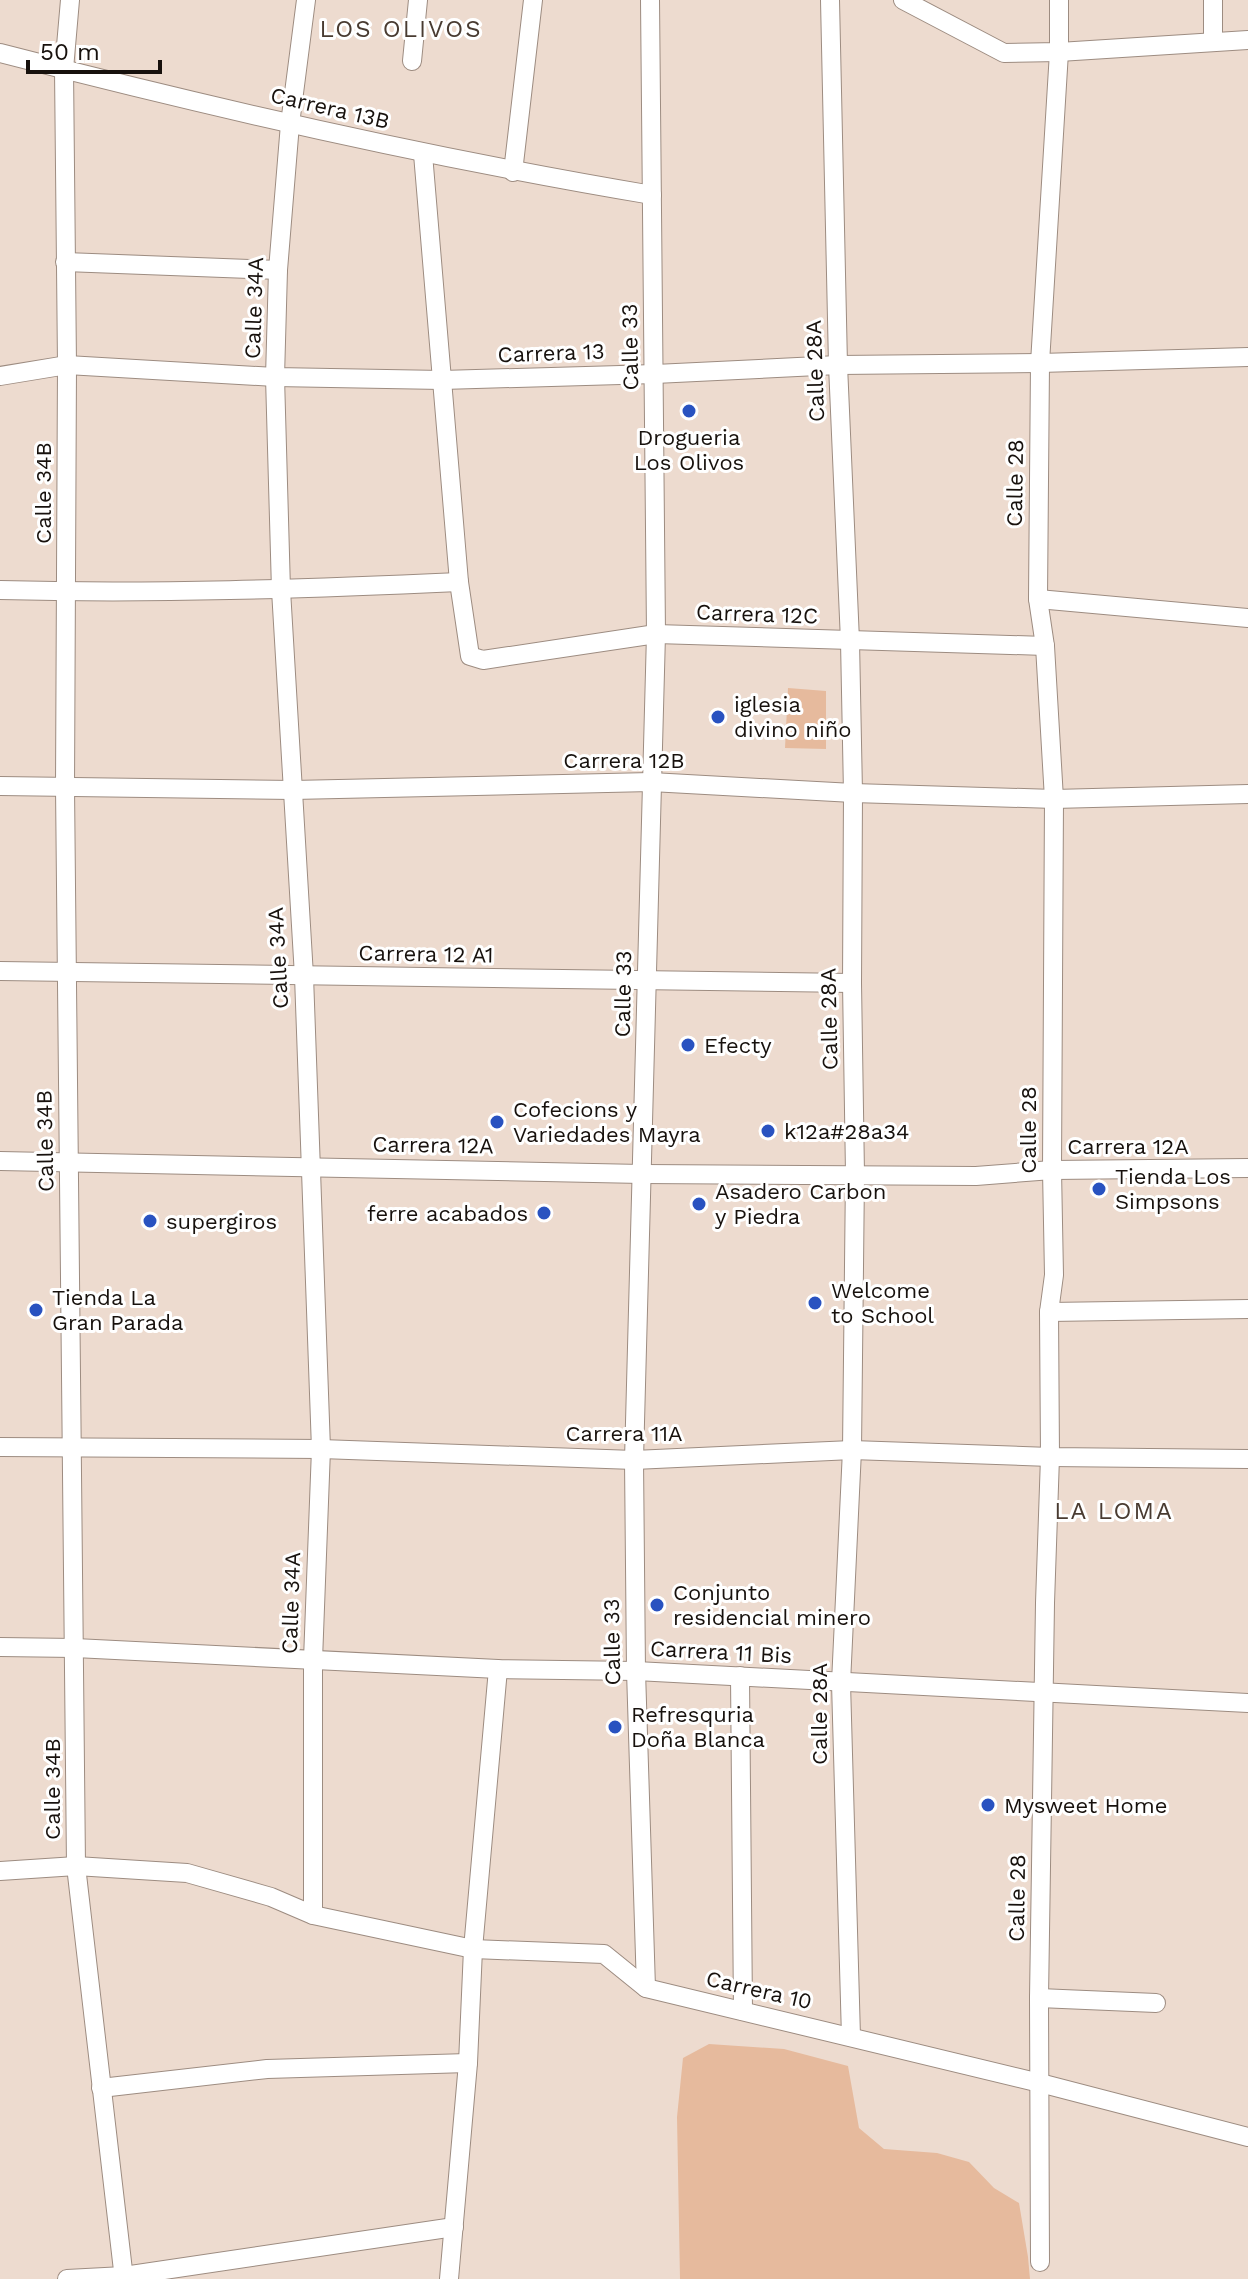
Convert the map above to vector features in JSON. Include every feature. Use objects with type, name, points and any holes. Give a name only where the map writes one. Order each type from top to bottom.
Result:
[{"type":"street","name":"Calle 34B","points":[[70,0],[64,69],[67,365],[65,787],[76,1866],[124,2277]]},
{"type":"street","name":"Calle 34A","points":[[306,0],[290,124],[278,270],[275,377],[281,590],[304,976],[321,1449],[313,1660],[313,1915]]},
{"type":"street","points":[[412,61],[418,0]]},
{"type":"street","points":[[513,172],[533,0]]},
{"type":"street","name":"Calle 33","points":[[646,1988],[636,1671],[634,1460],[656,634],[650,0]]},
{"type":"street","name":"Calle 28A","points":[[830,0],[838,365],[853,793],[855,1174],[852,1450],[841,1683],[851,2037]]},
{"type":"street","points":[[903,0],[1004,53],[1248,40]]},
{"type":"street","name":"Calle 28","points":[[1040,2262],[1039,1998],[1050,1457],[1049,1312],[1054,1275],[1054,799],[1045,646],[1038,599],[1040,363],[1059,52],[1059,0]]},
{"type":"street","points":[[1213,0],[1213,42]]},
{"type":"street","name":"Carrera 13B","points":[[0,53],[423,154],[652,195]]},
{"type":"street","points":[[0,590],[281,590],[459,582],[423,154]]},
{"type":"street","points":[[65,262],[278,270]]},
{"type":"street","name":"Carrera 13","points":[[0,376],[67,365],[275,377],[442,380],[838,365],[1248,357]]},
{"type":"street","name":"Carrera 12C","points":[[459,582],[470,656],[483,660],[656,634],[1045,646]]},
{"type":"street","points":[[1038,599],[1248,618]]},
{"type":"street","name":"Carrera 12B","points":[[0,786],[293,790],[651,782],[853,793],[1054,799],[1248,794]]},
{"type":"street","name":"Carrera 12 A1","points":[[0,971],[852,983]]},
{"type":"street","name":"Carrera 12A","points":[[0,1161],[642,1174],[976,1176],[1052,1170],[1248,1168]]},
{"type":"street","points":[[1049,1312],[1248,1309]]},
{"type":"street","name":"Carrera 11A","points":[[0,1447],[321,1449],[634,1460],[852,1450],[1050,1457],[1248,1459]]},
{"type":"street","name":"Carrera 11 Bis","points":[[0,1647],[498,1669],[636,1671],[1248,1703]]},
{"type":"street","points":[[449,2279],[468,2063],[473,1949],[498,1669]]},
{"type":"street","points":[[740,1676],[743,2011]]},
{"type":"street","name":"Carrera 10","points":[[0,1871],[76,1866],[187,1873],[271,1897],[313,1915],[473,1949],[604,1954],[646,1988],[1040,2083],[1248,2137]]},
{"type":"street","points":[[1039,1998],[1156,2003]]},
{"type":"street","points":[[101,2088],[267,2069],[468,2063]]},
{"type":"street","points":[[67,2279],[124,2277],[454,2227]]},
{"type":"shaded area","points":[[788,688],[826,691],[826,749],[785,748]]},
{"type":"shaded area","points":[[709,2044],[784,2049],[848,2066],[859,2128],[884,2149],[937,2153],[969,2162],[994,2188],[1019,2203],[1030,2279],[680,2279],[677,2117],[683,2058]]},
{"type":"place","name":"Drogueria Los Olivos","points":[[689,411]]},
{"type":"place","name":"iglesia divino niño","points":[[718,717]]},
{"type":"place","name":"Efecty","points":[[688,1045]]},
{"type":"place","name":"Cofecions y Variedades Mayra","points":[[497,1122]]},
{"type":"place","name":"k12a#28a34","points":[[768,1131]]},
{"type":"place","name":"Tienda Los Simpsons","points":[[1099,1189]]},
{"type":"place","name":"Asadero Carbon y Piedra","points":[[699,1204]]},
{"type":"place","name":"ferre acabados","points":[[544,1213]]},
{"type":"place","name":"supergiros","points":[[150,1221]]},
{"type":"place","name":"Welcome to School","points":[[815,1303]]},
{"type":"place","name":"Tienda La Gran Parada","points":[[36,1310]]},
{"type":"place","name":"Conjunto residencial minero","points":[[657,1605]]},
{"type":"place","name":"Refresquria Doña Blanca","points":[[615,1727]]},
{"type":"place","name":"Mysweet Home","points":[[988,1805]]},
{"type":"district","name":"LOS OLIVOS","points":[[401,29]]},
{"type":"district","name":"LA LOMA","points":[[1114,1511]]}]
